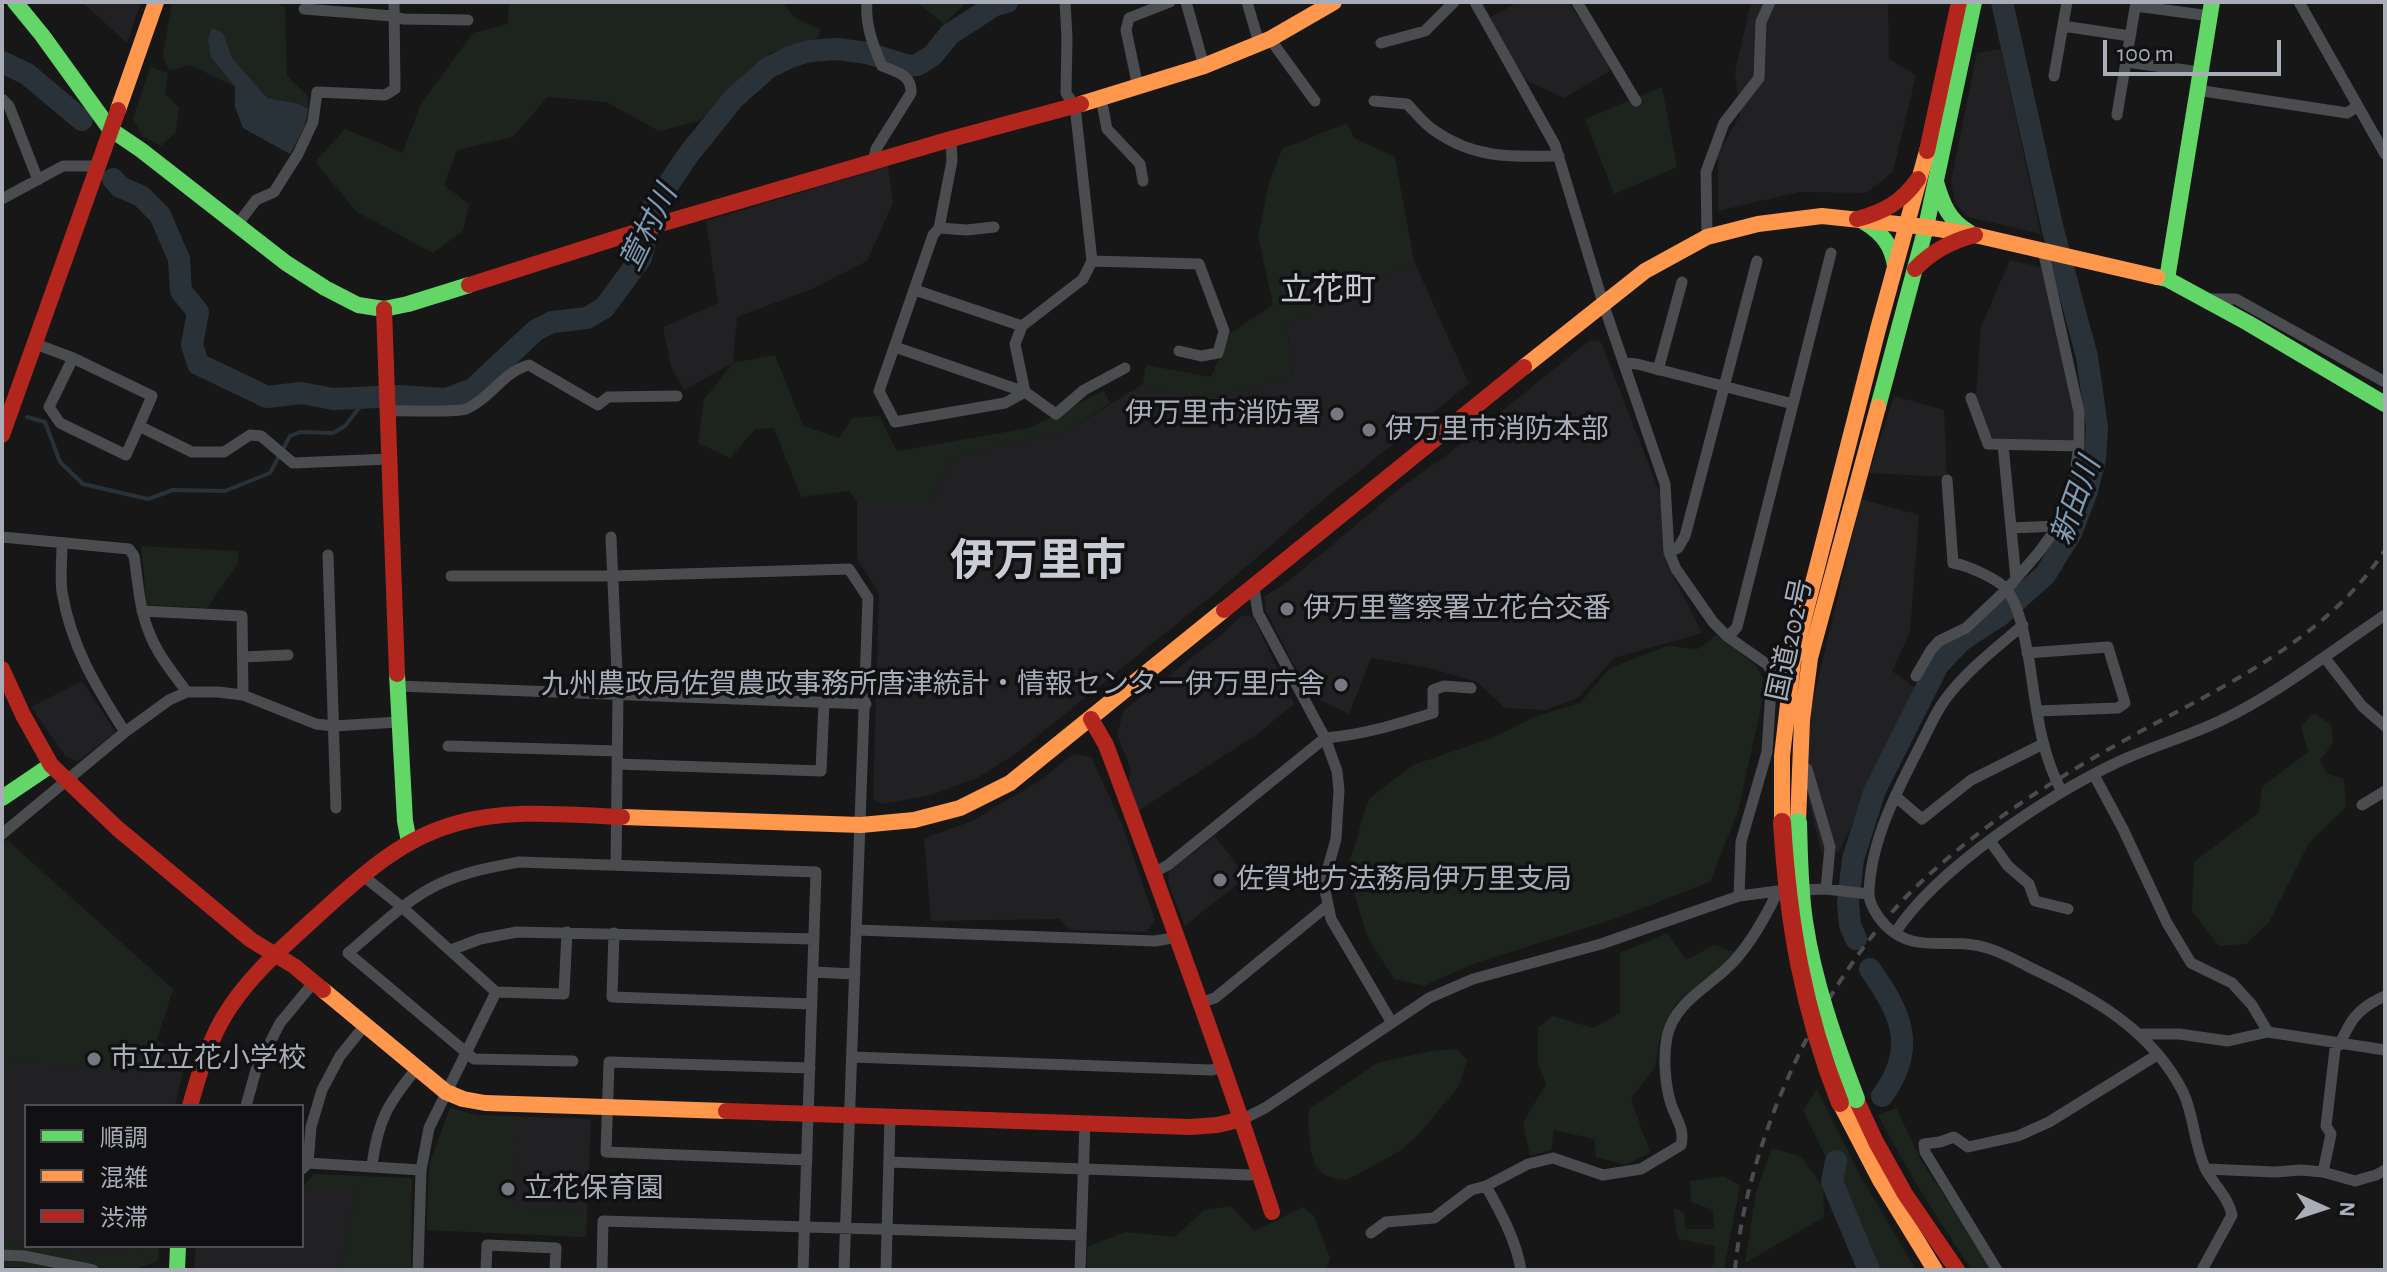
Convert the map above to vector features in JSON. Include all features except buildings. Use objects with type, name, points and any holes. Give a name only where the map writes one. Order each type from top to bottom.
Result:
[{"type":"main road","points":[[15,2],[110,129],[286,263],[358,305],[384,309],[667,222],[1075,106],[1204,66],[1264,41],[1324,4]]},
{"type":"main road","points":[[2,435],[156,2]]},
{"type":"main road","name":"国道202号","points":[[1930,176],[1959,2]]},
{"type":"main road","name":"国道202号","points":[[1935,1270],[1880,1180],[1848,1101],[1806,931],[1799,870],[1775,754],[1802,659],[1878,329],[1905,270],[1918,226],[1974,2]]},
{"type":"main road","points":[[2167,279],[2211,9]]},
{"type":"main road","points":[[1857,219],[1887,210],[1930,176],[1951,219],[1975,235]]},
{"type":"main road","points":[[191,1104],[201,1065],[222,1020],[250,979],[362,875],[387,855],[433,831],[473,818],[523,814],[861,825],[914,820],[960,808],[1010,783],[1603,303],[1645,271],[1707,237],[1758,224],[1822,216],[1857,219],[1975,235],[2167,279],[2207,299],[2385,404]]},
{"type":"main road","points":[[1857,219],[1884,237],[1905,270],[1944,245],[1975,235]]},
{"type":"main road","points":[[384,309],[399,722],[409,842]]},
{"type":"main road","name":"国道202号","points":[[1790,822],[1799,768],[1802,659]]},
{"type":"main road","points":[[2,669],[51,765],[117,828],[251,940],[294,966],[446,1092],[463,1099],[485,1103],[1190,1127],[1243,1119]]},
{"type":"main road","points":[[1091,719],[1106,745],[1202,1002],[1272,1212]]},
{"type":"main road","points":[[2,798],[51,765]]},
{"type":"main road","name":"国道202号","points":[[1848,1101],[1876,1142],[1905,1194],[1957,1270]]},
{"type":"main road","points":[[174,1269],[178,1248]]},
{"type":"street","points":[[237,225],[256,200],[274,192],[298,154],[313,122],[317,92],[385,95],[395,89],[394,2]]},
{"type":"street","points":[[867,2],[866,14],[873,44],[882,66],[908,77],[912,84],[911,93],[876,149],[873,162]]},
{"type":"street","points":[[1025,392],[1015,344],[1022,326],[1083,279],[1092,261],[1075,106],[1066,93],[1065,2]]},
{"type":"street","points":[[1138,87],[1126,30],[1129,18],[1170,2]]},
{"type":"street","points":[[1186,2],[1204,66]]},
{"type":"street","points":[[1247,2],[1264,41],[1315,101]]},
{"type":"street","points":[[1381,43],[1425,31],[1454,2]]},
{"type":"street","points":[[1475,2],[1559,156],[1603,303],[1665,484],[1669,552],[1676,569],[1713,622],[1728,637],[1768,665],[1772,673],[1775,754],[1741,842],[1739,896]]},
{"type":"street","points":[[1577,2],[1636,101]]},
{"type":"street","points":[[1707,237],[1706,172],[1724,123],[1759,78],[1761,22],[1770,2]]},
{"type":"street","points":[[2054,76],[2067,2]]},
{"type":"street","points":[[2299,2],[2385,154]]},
{"type":"street","points":[[2117,115],[2136,4],[2211,9]]},
{"type":"street","points":[[304,9],[403,19],[468,20]]},
{"type":"street","points":[[2063,26],[2130,36]]},
{"type":"street","points":[[2126,62],[2347,113],[2358,106]]},
{"type":"street","points":[[1101,98],[1107,129],[1140,164],[1143,181]]},
{"type":"street","points":[[2,99],[9,106],[38,180]]},
{"type":"street","points":[[1374,101],[1407,104],[1433,130],[1473,152],[1516,157],[1559,156]]},
{"type":"street","points":[[951,139],[952,161],[939,228],[933,235],[879,391],[895,422],[1005,403],[1025,392]]},
{"type":"street","points":[[2,199],[63,166],[97,166]]},
{"type":"street","points":[[939,228],[967,230],[994,227]]},
{"type":"street","points":[[1916,676],[1939,641],[1966,628],[2016,579],[2058,526],[2074,479],[2079,446],[2079,412],[2043,250]]},
{"type":"street","points":[[1728,637],[1737,627],[1831,253]]},
{"type":"street","points":[[1092,261],[1199,264],[1224,331],[1218,353],[1201,356],[1179,351]]},
{"type":"street","points":[[1669,552],[1678,548],[1685,536],[1757,261]]},
{"type":"street","points":[[1658,370],[1682,282]]},
{"type":"street","points":[[915,290],[1022,326]]},
{"type":"street","points":[[2207,299],[2236,299],[2385,382]]},
{"type":"street","points":[[33,343],[73,358],[152,396],[126,455],[60,423],[49,407],[73,358]]},
{"type":"street","points":[[895,347],[1025,392],[1056,414],[1084,390],[1125,368]]},
{"type":"street","points":[[1625,363],[1793,404]]},
{"type":"street","points":[[389,411],[464,410],[487,396],[519,367],[529,365],[598,405],[608,397],[677,396]]},
{"type":"street","points":[[1971,398],[1988,444],[2079,446]]},
{"type":"street","points":[[139,426],[192,452],[224,452],[250,435],[261,436],[293,463],[390,459]]},
{"type":"street","points":[[2003,445],[2016,579]]},
{"type":"street","points":[[1947,480],[1953,563],[1967,565],[2007,589],[2023,625],[2043,744],[2062,792]]},
{"type":"street","points":[[2011,528],[2058,526]]},
{"type":"street","points":[[2,537],[129,549],[134,556],[142,611],[149,634],[187,692]]},
{"type":"street","points":[[611,537],[618,695],[616,865]]},
{"type":"street","points":[[62,543],[61,590],[71,632],[91,679],[125,732]]},
{"type":"street","points":[[328,555],[336,808]]},
{"type":"street","points":[[451,576],[613,576],[849,569],[868,598],[844,1270]]},
{"type":"street","points":[[1254,588],[1258,613],[1325,738],[1337,771],[1336,839],[1325,890],[1331,919],[1392,1023]]},
{"type":"street","points":[[142,611],[242,616],[243,695]]},
{"type":"street","points":[[1895,933],[1909,911],[1990,841],[2062,792],[2141,752],[2221,721],[2325,658],[2385,615]]},
{"type":"street","points":[[2023,625],[1966,674],[1942,704],[1895,796],[1877,848],[1868,894],[1884,923],[1912,943],[1965,943],[1988,948],[2111,1010],[2138,1034],[2173,1073],[2185,1097],[2206,1169],[2230,1205],[2232,1215],[2202,1270]]},
{"type":"street","points":[[2027,653],[2108,647],[2125,703],[2118,708],[2037,711]]},
{"type":"street","points":[[243,657],[288,655]]},
{"type":"street","points":[[2325,658],[2362,706],[2385,726]]},
{"type":"street","points":[[1768,665],[1802,659]]},
{"type":"street","points":[[398,686],[866,704]]},
{"type":"street","points":[[1153,873],[1168,865],[1325,738],[1385,727],[1433,713],[1433,690],[1444,686],[1471,688]]},
{"type":"street","points":[[2,834],[125,732],[169,700],[187,692],[243,695],[316,724],[334,726],[399,722]]},
{"type":"street","points":[[617,764],[821,771],[824,702]]},
{"type":"street","points":[[1895,796],[1922,819],[1971,780],[2043,744]]},
{"type":"street","points":[[448,746],[617,751]]},
{"type":"street","points":[[1799,768],[1807,769],[1830,847],[1831,889]]},
{"type":"street","points":[[2094,775],[2167,923],[2191,963],[2232,983],[2252,1005],[2268,1032]]},
{"type":"street","points":[[2362,805],[2385,791]]},
{"type":"street","points":[[1990,841],[2008,866],[2029,884],[2035,901],[2068,909]]},
{"type":"street","points":[[573,1061],[474,1059],[348,953],[402,907],[438,884],[478,869],[519,862],[816,872],[803,1270]]},
{"type":"street","points":[[362,875],[496,992],[564,994],[567,932]]},
{"type":"street","points":[[1243,1119],[1265,1108],[1429,998],[1473,979],[1601,944],[1739,896],[1831,889],[1868,894]]},
{"type":"street","points":[[1371,1233],[1386,1222],[1434,1218],[1471,1190],[1486,1186],[1528,1164],[1553,1158],[1603,1175],[1641,1169],[1681,1145],[1684,1135],[1671,1105],[1667,1082],[1667,1040],[1671,1022],[1687,1002],[1728,968],[1763,921],[1778,891]]},
{"type":"street","points":[[1202,1002],[1215,998],[1327,906]]},
{"type":"street","points":[[857,930],[1155,941],[1178,937]]},
{"type":"street","points":[[451,950],[480,939],[517,932],[814,939]]},
{"type":"street","points":[[614,933],[612,997],[812,1004]]},
{"type":"street","points":[[813,972],[855,974]]},
{"type":"street","points":[[247,1104],[256,1070],[280,1023],[314,982]]},
{"type":"street","points":[[418,1270],[421,1170],[429,1128],[496,992]]},
{"type":"street","points":[[2323,1172],[2331,1134],[2326,1126],[2335,1049],[2361,1010],[2385,996]]},
{"type":"street","points":[[365,1025],[340,1056],[322,1090],[311,1127],[305,1166],[372,1165],[421,1170]]},
{"type":"street","points":[[2138,1034],[2179,1034],[2228,1041],[2268,1032],[2385,1050]]},
{"type":"street","points":[[1997,1270],[1925,1152],[1924,1144],[1954,1137],[1968,1147],[2018,1136],[2049,1122],[2157,1055]]},
{"type":"street","points":[[852,1057],[1211,1070],[1225,1067]]},
{"type":"street","points":[[807,1160],[606,1152],[609,1062],[810,1068]]},
{"type":"street","points":[[372,1165],[383,1115],[395,1094],[417,1068]]},
{"type":"street","points":[[886,1270],[890,1117]]},
{"type":"street","points":[[1080,1270],[1085,1123]]},
{"type":"street","points":[[889,1162],[1260,1173]]},
{"type":"street","points":[[2206,1169],[2323,1172],[2355,1181],[2385,1170]]},
{"type":"street","points":[[1486,1186],[1503,1216],[1519,1256],[1521,1270]]},
{"type":"street","points":[[602,1270],[603,1221],[1081,1235]]},
{"type":"street","points":[[486,1270],[487,1245],[556,1248],[555,1270]]},
{"type":"street","points":[[2,1255],[24,1256],[93,1270]]},
{"type":"shaded area","points":[[82,2],[141,2],[127,43]]},
{"type":"shaded area","points":[[172,2],[276,2],[285,8],[287,76],[308,96],[309,123],[190,65],[169,71],[163,55]]},
{"type":"shaded area","points":[[509,2],[781,2],[796,18],[821,30],[814,44],[771,53],[699,121],[659,131],[606,102],[547,97],[513,137],[457,150],[444,185],[469,204],[463,231],[433,253],[357,212],[315,162],[345,129],[403,153],[420,105],[473,33],[508,24]]},
{"type":"shaded area","points":[[916,2],[967,2],[944,24]]},
{"type":"shaded area","points":[[1519,2],[1568,2],[1604,52],[1610,71],[1564,98],[1521,78],[1490,17]]},
{"type":"shaded area","points":[[1751,2],[1888,2],[1889,59],[1916,75],[1893,172],[1866,193],[1799,192],[1718,211],[1718,153],[1740,116],[1735,72]]},
{"type":"shaded area","points":[[212,28],[223,33],[232,58],[267,98],[299,104],[308,109],[304,128],[290,154],[243,128],[235,107],[235,86],[211,57],[208,40]]},
{"type":"shaded area","points":[[2001,49],[2041,234],[1968,217],[1955,203],[1951,181],[1977,53]]},
{"type":"shaded area","points":[[150,67],[168,73],[165,93],[179,108],[176,132],[161,146],[143,137],[133,119]]},
{"type":"shaded area","points":[[1662,87],[1677,167],[1614,194],[1585,119]]},
{"type":"shaded area","points":[[1347,123],[1354,138],[1395,157],[1414,261],[1287,324],[1292,376],[1208,398],[1155,390],[1143,384],[1146,365],[1211,377],[1230,333],[1273,305],[1258,236],[1269,183],[1282,149]]},
{"type":"shaded area","points":[[888,166],[893,203],[867,261],[812,289],[737,317],[733,363],[684,390],[671,366],[663,327],[718,303],[706,221]]},
{"type":"shaded area","points":[[2010,260],[2052,270],[2085,442],[1991,442],[1976,396],[1981,327]]},
{"type":"shaded area","points":[[1414,261],[1469,384],[1324,499],[1224,586],[1015,754],[979,777],[932,795],[882,804],[873,798],[879,594],[857,559],[857,501],[930,501],[954,457],[1067,431],[1143,384],[1155,390],[1292,375],[1287,324]]},
{"type":"shaded area","points":[[1590,340],[1601,342],[1660,494],[1667,564],[1702,633],[1614,658],[1578,698],[1546,710],[1505,708],[1477,682],[1429,668],[1371,658],[1349,714],[1309,694],[1266,611],[1264,597],[1290,580],[1400,488],[1444,457]]},
{"type":"shaded area","points":[[775,355],[803,426],[839,438],[852,418],[879,416],[897,451],[1029,428],[1104,391],[1110,403],[1067,431],[954,457],[930,501],[857,501],[849,491],[801,497],[774,428],[755,429],[730,458],[698,443],[704,399],[733,363]]},
{"type":"shaded area","points":[[1894,396],[1944,410],[1947,477],[1869,473]]},
{"type":"shaded area","points":[[1861,499],[1919,515],[1910,632],[1892,671],[1917,689],[1839,852],[1822,854],[1805,788],[1811,709]]},
{"type":"shaded area","points":[[141,546],[238,551],[238,563],[207,608],[147,605]]},
{"type":"shaded area","points":[[1242,615],[1253,617],[1294,704],[1259,733],[1138,811],[1128,783],[1131,770],[1117,734],[1124,710],[1220,636]]},
{"type":"shaded area","points":[[1716,635],[1756,665],[1766,685],[1738,811],[1710,882],[1614,919],[1473,964],[1424,986],[1394,979],[1367,936],[1347,869],[1369,799],[1413,765],[1495,737],[1537,716],[1580,703],[1610,668],[1667,646],[1698,649]]},
{"type":"shaded area","points":[[82,681],[116,732],[78,761],[66,757],[31,707]]},
{"type":"shaded area","points":[[2314,713],[2331,725],[2333,743],[2320,760],[2327,774],[2344,779],[2346,807],[2309,843],[2269,922],[2246,944],[2219,946],[2192,911],[2194,862],[2259,813],[2262,787],[2308,752],[2301,726]]},
{"type":"shaded area","points":[[1074,754],[1091,757],[1122,824],[1155,920],[1146,932],[1070,930],[1059,919],[931,921],[924,838],[970,822],[1036,783]]},
{"type":"shaded area","points":[[1215,836],[1246,877],[1185,926],[1168,883],[1169,871]]},
{"type":"shaded area","name":"市立立花小学校","points":[[7,840],[173,989],[156,1041],[187,1053],[175,1104],[24,1104],[24,1248],[159,1248],[158,1261],[2,1248],[2,844]]},
{"type":"shaded area","name":"市立立花小学校","points":[[7,840],[173,989],[145,1073],[2,1060],[2,844]]},
{"type":"shaded area","points":[[1667,933],[1686,960],[1714,945],[1734,952],[1675,1005],[1659,1042],[1655,1067],[1631,1098],[1650,1153],[1625,1165],[1596,1157],[1594,1139],[1554,1130],[1551,1150],[1530,1156],[1523,1123],[1546,1084],[1538,1064],[1538,1027],[1553,1016],[1593,1028],[1620,1013],[1620,953]]},
{"type":"shaded area","points":[[1457,1049],[1467,1060],[1458,1087],[1420,1133],[1400,1151],[1347,1180],[1327,1176],[1320,1171],[1310,1146],[1309,1109],[1377,1063],[1431,1051]]},
{"type":"shaded area","points":[[1817,1089],[1861,1177],[1916,1270],[1883,1270],[1877,1264],[1803,1110]]},
{"type":"shaded area","name":"立花保育園","points":[[450,1108],[477,1115],[591,1119],[586,1237],[427,1230],[429,1166]]},
{"type":"shaded area","name":"立花保育園","points":[[450,1108],[477,1115],[516,1116],[513,1207],[587,1212],[586,1237],[427,1230],[429,1166]]},
{"type":"shaded area","points":[[1896,1108],[1922,1162],[1993,1270],[1972,1270],[1911,1175],[1878,1115]]},
{"type":"shaded area","points":[[1772,1148],[1802,1157],[1823,1187],[1824,1217],[1745,1263],[1756,1192]]},
{"type":"shaded area","points":[[314,1174],[412,1178],[411,1270],[340,1270],[357,1188],[304,1186]]},
{"type":"shaded area","points":[[1724,1176],[1740,1186],[1724,1270],[1709,1270],[1714,1264],[1715,1246],[1678,1239],[1673,1208],[1684,1212],[1685,1229],[1714,1229],[1713,1210],[1691,1202],[1690,1181]]},
{"type":"shaded area","points":[[304,1188],[357,1188],[340,1270],[194,1270],[196,1248],[304,1248]]},
{"type":"shaded area","points":[[1231,1206],[1254,1231],[1303,1207],[1314,1216],[1330,1258],[1326,1270],[1087,1270],[1087,1247],[1125,1232],[1175,1237],[1204,1210]]},
{"type":"shaded area","points":[[2,1241],[24,1242],[24,1248],[56,1248],[82,1254],[159,1248],[158,1261],[132,1270],[2,1267]]},
{"type":"waterway","name":"萱村川","points":[[113,179],[120,187],[141,196],[160,215],[179,259],[181,291],[198,312],[192,345],[198,364],[267,397],[301,393],[333,399],[399,396],[446,399],[473,389],[536,330],[552,322],[587,318],[604,308],[641,258],[653,207],[688,155],[734,98],[768,68],[809,51],[837,49],[867,53],[909,66],[917,65],[932,56],[950,34],[995,5],[1007,2]]},
{"type":"waterway","name":"新田川","points":[[1856,939],[1850,925],[1848,903],[1853,859],[1875,790],[1938,665],[1962,640],[1999,616],[2045,575],[2071,533],[2095,459],[2097,427],[2087,357],[2053,230],[2002,2]]},
{"type":"waterway","name":"萱村川","points":[[2,62],[27,74],[82,120]]},
{"type":"waterway","points":[[27,417],[45,422],[60,462],[83,484],[148,499],[173,490],[225,491],[270,473],[290,436],[300,432],[333,433],[345,426],[366,399]]},
{"type":"waterway","name":"新田川","points":[[1870,969],[1890,1001],[1901,1031],[1900,1062],[1882,1096]]},
{"type":"waterway","name":"新田川","points":[[1836,1161],[1832,1182],[1869,1270]]},
{"type":"railway","points":[[1735,1270],[1742,1219],[1773,1113],[1822,1011],[1885,921],[1944,861],[2022,802],[2272,658],[2304,635],[2361,582],[2385,550]]},
{"type":"traffic: fast","points":[[15,2],[110,129],[286,263],[325,288],[358,305],[384,309],[469,285]]},
{"type":"traffic: fast","points":[[1878,407],[1926,227],[1974,2]]},
{"type":"traffic: fast","points":[[2167,279],[2212,2]]},
{"type":"traffic: fast","points":[[1936,182],[1947,211],[1969,232]]},
{"type":"traffic: fast","points":[[1864,222],[1885,240],[1895,266]]},
{"type":"traffic: fast","points":[[2157,277],[2167,279],[2248,323],[2385,404]]},
{"type":"traffic: fast","points":[[397,674],[405,821],[409,842]]},
{"type":"traffic: fast","points":[[2,798],[51,765]]},
{"type":"traffic: fast","points":[[1798,822],[1801,896],[1808,944],[1825,1011],[1856,1099]]},
{"type":"traffic: fast","points":[[177,1270],[178,1248]]},
{"type":"traffic: slow","points":[[118,110],[156,2]]},
{"type":"traffic: slow","points":[[1081,104],[1204,66],[1270,39],[1334,2]]},
{"type":"traffic: slow","points":[[1782,822],[1782,756],[1793,661],[1927,151]]},
{"type":"traffic: slow","points":[[1524,367],[1645,271],[1707,237],[1758,224],[1822,216],[1926,227],[1975,235],[2157,277]]},
{"type":"traffic: slow","points":[[1798,822],[1802,720],[1810,658],[1878,407]]},
{"type":"traffic: slow","points":[[622,817],[861,825],[914,820],[960,808],[1010,783],[1224,610]]},
{"type":"traffic: slow","points":[[323,990],[446,1092],[463,1099],[485,1103],[726,1111]]},
{"type":"traffic: slow","points":[[1840,1103],[1880,1180],[1935,1270]]},
{"type":"traffic: jam","points":[[1927,151],[1959,2]]},
{"type":"traffic: jam","points":[[469,285],[667,222],[1081,104]]},
{"type":"traffic: jam","points":[[2,435],[118,110]]},
{"type":"traffic: jam","points":[[1857,219],[1892,205],[1918,179]]},
{"type":"traffic: jam","points":[[1915,269],[1942,248],[1975,235]]},
{"type":"traffic: jam","points":[[384,309],[397,674]]},
{"type":"traffic: jam","points":[[1224,610],[1524,367]]},
{"type":"traffic: jam","points":[[2,669],[51,765],[117,828],[251,940],[294,966],[323,990]]},
{"type":"traffic: jam","points":[[1091,719],[1106,745],[1149,861],[1272,1212]]},
{"type":"traffic: jam","points":[[191,1104],[212,1041],[242,991],[277,952],[332,902],[399,849],[437,830],[498,815],[622,817]]},
{"type":"traffic: jam","points":[[1782,822],[1788,895],[1799,965],[1816,1034],[1840,1103]]},
{"type":"traffic: jam","points":[[1856,1099],[1905,1194],[1957,1270]]},
{"type":"traffic: jam","points":[[726,1111],[1190,1127],[1243,1119]]},
{"type":"place","name":"伊万里市消防署","points":[[1337,414]]},
{"type":"place","name":"伊万里市消防本部","points":[[1369,430]]},
{"type":"place","name":"伊万里警察署立花台交番","points":[[1287,609]]},
{"type":"place","name":"九州農政局佐賀農政事務所唐津統計・情報センター伊万里庁舎","points":[[1341,685]]},
{"type":"place","name":"佐賀地方法務局伊万里支局","points":[[1220,880]]},
{"type":"place","name":"市立立花小学校","points":[[94,1059]]},
{"type":"place","name":"立花保育園","points":[[508,1189]]},
{"type":"district","name":"立花町","points":[[1328,290]]},
{"type":"district","name":"伊万里市","points":[[1038,562]]}]
